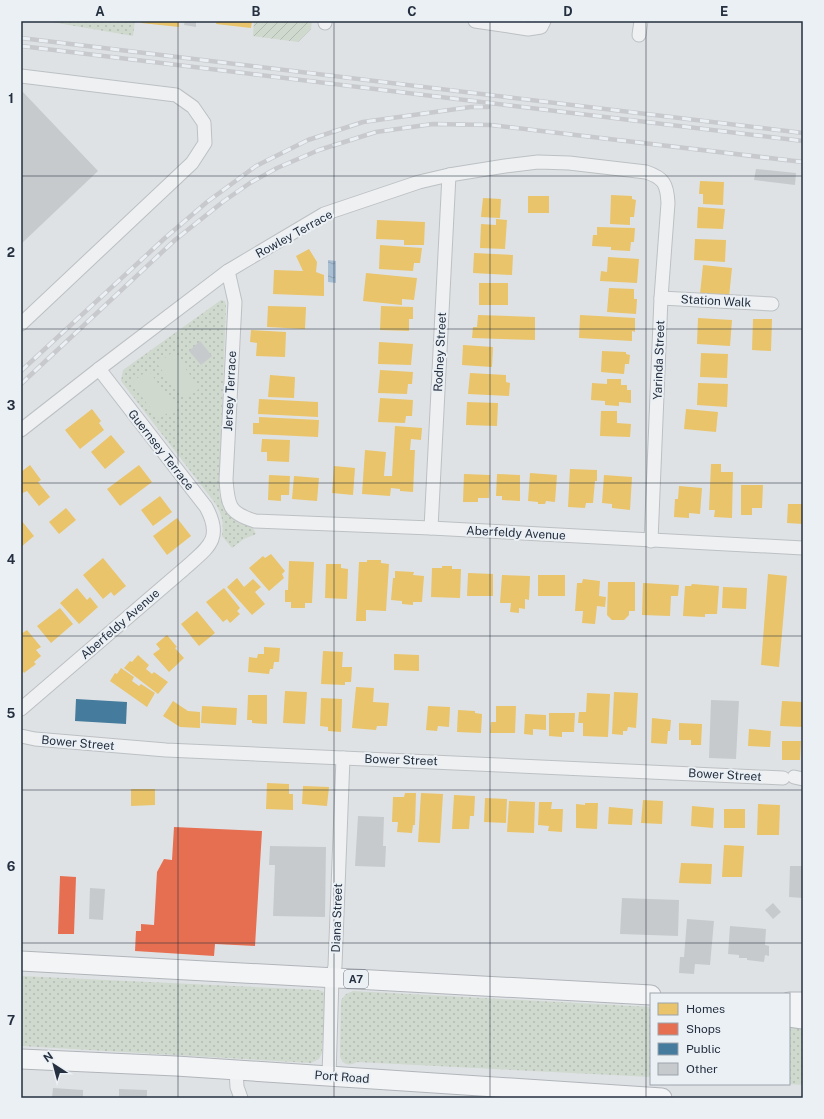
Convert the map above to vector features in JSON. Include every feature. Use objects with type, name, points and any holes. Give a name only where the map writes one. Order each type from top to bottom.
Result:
[{"type":"highway","name":"A7","points":[[21,961],[650,995]]},
{"type":"highway","points":[[790,1002],[803,1002]]},
{"type":"highway","points":[[790,1017],[803,1019]]},
{"type":"highway","name":"Port Road","points":[[21,1059],[329,1076],[567,1095],[662,1098]]},
{"type":"street","points":[[475,21],[528,29],[541,27],[544,21]]},
{"type":"street","points":[[639,35],[641,21]]},
{"type":"street","points":[[21,76],[176,95],[194,107],[204,123],[206,143],[192,163],[21,324]]},
{"type":"street","name":"Rowley Terrace","points":[[21,430],[228,271],[324,214],[418,182],[449,175],[538,162],[570,163],[646,172],[656,175],[663,181]]},
{"type":"street","name":"Rodney Street","points":[[431,528],[449,175]]},
{"type":"street","name":"Yarinda Street","points":[[651,541],[661,298],[668,202],[667,190],[663,181]]},
{"type":"street","name":"Jersey Terrace","points":[[228,271],[235,302],[226,480],[228,500],[233,509]]},
{"type":"street","name":"Station Walk","points":[[661,298],[772,304]]},
{"type":"street","name":"Guernsey Terrace","points":[[99,369],[206,507],[213,520],[214,535]]},
{"type":"street","name":"Aberfeldy Avenue","points":[[233,509],[241,517],[255,521],[431,528],[803,548]]},
{"type":"street","name":"Aberfeldy Avenue","points":[[21,709],[184,569],[208,547],[214,535]]},
{"type":"street","name":"Bower Street","points":[[21,736],[35,739],[166,750],[793,778]]},
{"type":"street","name":"Diana Street","points":[[329,1076],[332,978],[335,966],[343,758]]},
{"type":"street","points":[[236,1070],[236,1087],[241,1098]]},
{"type":"shaded area","points":[[46,21],[135,21],[133,36]]},
{"type":"shaded area","points":[[254,21],[312,21],[311,29],[298,42],[253,36]]},
{"type":"shaded area","points":[[221,300],[225,301],[226,306],[219,493],[221,500],[230,516],[240,523],[253,528],[256,534],[244,539],[232,548],[222,536],[222,519],[215,503],[121,381],[123,370]]},
{"type":"shaded area","points":[[173,352],[200,388],[185,400],[157,364]]},
{"type":"shaded area","points":[[148,370],[176,407],[159,419],[131,383]]},
{"type":"shaded area","points":[[21,976],[319,990],[324,992],[325,996],[322,1053],[319,1059],[311,1063],[21,1046]]},
{"type":"shaded area","points":[[353,991],[650,1007],[650,1077],[357,1062],[347,1064],[343,1062],[340,1056],[341,1000],[346,994]]},
{"type":"shaded area","points":[[790,1022],[803,1023],[803,1085],[790,1084]]},
{"type":"water","points":[[328,260],[336,261],[336,283],[328,282]]},
{"type":"building: Homes","points":[[141,21],[179,21],[179,27],[141,23]]},
{"type":"building: Homes","points":[[217,21],[252,21],[251,28],[216,24]]},
{"type":"building: Homes","points":[[700,181],[724,182],[723,205],[703,204],[703,194],[699,194]]},
{"type":"building: Homes","points":[[611,195],[632,196],[632,199],[636,200],[634,217],[630,217],[630,225],[610,224]]},
{"type":"building: Homes","points":[[528,196],[549,196],[549,213],[528,213]]},
{"type":"building: Homes","points":[[483,198],[501,199],[500,218],[481,217]]},
{"type":"building: Homes","points":[[698,207],[725,209],[723,229],[697,228]]},
{"type":"building: Homes","points":[[496,219],[507,220],[505,249],[480,248],[481,224],[496,225]]},
{"type":"building: Homes","points":[[377,220],[425,222],[424,245],[404,245],[404,240],[376,239]]},
{"type":"building: Homes","points":[[597,227],[635,228],[634,242],[631,242],[630,251],[611,250],[611,247],[592,246],[593,235],[597,235]]},
{"type":"building: Homes","points":[[695,239],[726,240],[725,262],[694,260]]},
{"type":"building: Homes","points":[[380,245],[422,248],[420,263],[414,263],[413,271],[379,269]]},
{"type":"building: Homes","points":[[309,249],[317,262],[316,272],[324,275],[324,296],[273,294],[274,270],[303,271],[296,256]]},
{"type":"building: Homes","points":[[474,253],[513,255],[512,275],[473,273]]},
{"type":"building: Homes","points":[[608,257],[639,259],[637,283],[600,281],[601,271],[607,272]]},
{"type":"building: Homes","points":[[703,265],[732,268],[729,297],[700,294]]},
{"type":"building: Homes","points":[[366,273],[417,278],[414,300],[402,299],[402,305],[363,301]]},
{"type":"building: Homes","points":[[479,283],[508,283],[508,305],[479,305]]},
{"type":"building: Homes","points":[[609,288],[634,289],[634,299],[637,299],[636,314],[607,312]]},
{"type":"building: Homes","points":[[268,306],[306,307],[305,329],[267,327]]},
{"type":"building: Homes","points":[[381,306],[413,307],[413,319],[409,319],[409,331],[380,330]]},
{"type":"building: Homes","points":[[478,315],[535,317],[535,340],[472,338],[473,327],[477,327]]},
{"type":"building: Homes","points":[[580,315],[635,318],[635,332],[632,331],[632,341],[579,338]]},
{"type":"building: Homes","points":[[698,318],[732,320],[730,346],[697,344]]},
{"type":"building: Homes","points":[[753,319],[772,319],[771,351],[752,350]]},
{"type":"building: Homes","points":[[251,330],[286,332],[285,357],[256,356],[257,343],[250,342]]},
{"type":"building: Homes","points":[[379,342],[413,344],[411,365],[378,364]]},
{"type":"building: Homes","points":[[463,345],[493,347],[492,367],[462,365]]},
{"type":"building: Homes","points":[[602,351],[626,352],[626,354],[630,355],[629,364],[625,364],[624,374],[601,372]]},
{"type":"building: Homes","points":[[701,353],[728,354],[727,378],[700,377]]},
{"type":"building: Homes","points":[[380,370],[413,372],[412,384],[408,384],[407,394],[378,393]]},
{"type":"building: Homes","points":[[470,373],[506,375],[506,382],[510,383],[509,396],[468,394]]},
{"type":"building: Homes","points":[[270,375],[295,377],[294,398],[268,397]]},
{"type":"building: Homes","points":[[607,379],[621,379],[621,385],[627,385],[627,390],[631,390],[631,403],[619,402],[619,406],[605,405],[605,401],[591,400],[592,383],[607,384]]},
{"type":"building: Homes","points":[[698,383],[728,384],[727,407],[697,405]]},
{"type":"building: Homes","points":[[380,398],[413,400],[412,416],[406,416],[405,423],[378,422]]},
{"type":"building: Homes","points":[[259,399],[318,402],[318,417],[258,414]]},
{"type":"building: Homes","points":[[467,402],[498,403],[497,426],[466,425]]},
{"type":"building: Homes","points":[[92,409],[101,421],[99,423],[104,430],[80,449],[65,430]]},
{"type":"building: Homes","points":[[686,409],[718,412],[716,432],[684,429]]},
{"type":"building: Homes","points":[[601,411],[617,411],[617,423],[631,424],[630,437],[600,436]]},
{"type":"building: Homes","points":[[259,417],[319,420],[318,437],[253,434],[253,423],[259,423]]},
{"type":"building: Homes","points":[[395,426],[422,428],[421,440],[411,439],[410,450],[415,450],[413,492],[400,491],[400,489],[391,488],[390,496],[362,494],[365,450],[386,452],[384,476],[392,476]]},
{"type":"building: Homes","points":[[111,435],[125,452],[105,469],[91,452]]},
{"type":"building: Homes","points":[[262,439],[290,440],[289,462],[267,461],[267,452],[261,452]]},
{"type":"building: Homes","points":[[711,464],[721,464],[721,472],[733,472],[732,518],[714,517],[715,510],[709,510]]},
{"type":"building: Homes","points":[[30,465],[41,480],[38,482],[50,497],[39,506],[27,491],[23,493],[21,491],[21,472]]},
{"type":"building: Homes","points":[[139,465],[152,482],[120,506],[107,489]]},
{"type":"building: Homes","points":[[334,466],[355,468],[353,495],[332,493]]},
{"type":"building: Homes","points":[[570,469],[597,470],[597,481],[595,481],[593,503],[586,503],[585,508],[568,507]]},
{"type":"building: Homes","points":[[530,473],[557,475],[555,502],[546,501],[545,504],[538,504],[538,502],[528,501]]},
{"type":"building: Homes","points":[[464,474],[490,475],[489,498],[478,498],[478,502],[463,502]]},
{"type":"building: Homes","points":[[497,474],[520,475],[520,501],[502,500],[502,496],[496,496]]},
{"type":"building: Homes","points":[[269,475],[290,476],[289,495],[281,495],[281,501],[268,500]]},
{"type":"building: Homes","points":[[604,475],[632,477],[630,510],[612,508],[612,504],[602,503]]},
{"type":"building: Homes","points":[[294,476],[319,478],[317,501],[292,499]]},
{"type":"building: Homes","points":[[741,485],[763,485],[762,508],[752,508],[752,515],[741,515]]},
{"type":"building: Homes","points":[[679,486],[702,488],[700,514],[689,513],[689,518],[674,517],[675,499],[678,499]]},
{"type":"building: Homes","points":[[160,496],[172,512],[153,526],[141,510]]},
{"type":"building: Homes","points":[[788,504],[803,504],[803,524],[787,523]]},
{"type":"building: Homes","points":[[66,508],[76,520],[59,534],[49,522]]},
{"type":"building: Homes","points":[[177,518],[191,536],[167,555],[153,536]]},
{"type":"building: Homes","points":[[21,520],[34,536],[21,547]]},
{"type":"building: Homes","points":[[271,554],[285,571],[282,574],[284,578],[269,591],[249,568],[263,556],[265,558]]},
{"type":"building: Homes","points":[[103,558],[126,586],[114,596],[111,592],[103,599],[83,575]]},
{"type":"building: Homes","points":[[367,560],[381,560],[381,563],[389,564],[386,611],[366,610],[366,621],[356,621],[359,562],[367,562]]},
{"type":"building: Homes","points":[[289,561],[314,562],[312,603],[305,603],[305,608],[291,608],[291,602],[285,602],[285,590],[288,590]]},
{"type":"building: Homes","points":[[326,564],[341,564],[341,568],[348,569],[347,599],[325,598]]},
{"type":"building: Homes","points":[[442,566],[452,566],[452,569],[461,569],[460,598],[431,597],[432,568],[442,568]]},
{"type":"building: Homes","points":[[395,571],[414,572],[413,575],[424,576],[422,602],[413,602],[413,605],[402,604],[402,601],[391,600]]},
{"type":"building: Homes","points":[[468,573],[493,574],[493,596],[467,596]]},
{"type":"building: Homes","points":[[768,574],[787,576],[779,667],[761,665]]},
{"type":"building: Homes","points":[[502,575],[530,576],[529,600],[525,599],[525,609],[519,608],[519,613],[510,612],[511,603],[500,603]]},
{"type":"building: Homes","points":[[538,575],[565,575],[565,596],[538,596]]},
{"type":"building: Homes","points":[[237,578],[244,587],[253,579],[261,587],[255,592],[265,604],[252,615],[227,587]]},
{"type":"building: Homes","points":[[583,579],[600,581],[599,596],[606,597],[605,607],[597,606],[595,624],[582,623],[583,611],[575,611],[577,583],[582,583]]},
{"type":"building: Homes","points":[[608,582],[635,582],[635,611],[629,611],[629,615],[624,620],[612,620],[607,615]]},
{"type":"building: Homes","points":[[643,583],[679,585],[678,596],[671,596],[670,616],[642,615]]},
{"type":"building: Homes","points":[[692,584],[719,586],[717,614],[705,614],[705,617],[683,616],[685,586],[691,586]]},
{"type":"building: Homes","points":[[723,587],[747,588],[746,609],[722,608]]},
{"type":"building: Homes","points":[[77,588],[87,600],[90,597],[98,607],[79,624],[60,603]]},
{"type":"building: Homes","points":[[224,588],[240,608],[237,611],[240,614],[230,623],[227,619],[223,622],[206,602]]},
{"type":"building: Homes","points":[[60,608],[73,624],[51,643],[37,626]]},
{"type":"building: Homes","points":[[197,611],[215,633],[199,646],[181,624]]},
{"type":"building: Homes","points":[[27,630],[41,647],[36,650],[41,656],[34,662],[36,664],[24,673],[21,669],[21,634]]},
{"type":"building: Homes","points":[[167,635],[177,647],[175,648],[184,658],[169,672],[153,654],[160,649],[156,644]]},
{"type":"building: Homes","points":[[264,647],[280,648],[279,662],[274,662],[273,669],[270,669],[269,674],[248,672],[249,657],[257,658],[258,654],[264,654]]},
{"type":"building: Homes","points":[[323,651],[343,652],[342,667],[352,667],[351,682],[345,682],[345,685],[321,684]]},
{"type":"building: Homes","points":[[394,654],[419,655],[419,671],[394,670]]},
{"type":"building: Homes","points":[[138,655],[149,665],[146,669],[152,674],[154,672],[168,682],[158,694],[124,668]]},
{"type":"building: Homes","points":[[121,668],[134,677],[132,681],[139,686],[141,684],[155,693],[147,707],[110,681],[115,673],[117,674]]},
{"type":"building: Homes","points":[[356,687],[374,688],[373,702],[389,703],[387,726],[377,726],[376,730],[352,728]]},
{"type":"building: Homes","points":[[285,691],[307,692],[305,724],[283,723]]},
{"type":"building: Homes","points":[[614,692],[638,693],[636,728],[628,727],[627,731],[623,731],[623,735],[612,734]]},
{"type":"building: Homes","points":[[587,693],[610,694],[608,737],[583,736],[583,723],[578,723],[579,712],[586,712]]},
{"type":"building: Homes","points":[[248,695],[267,695],[267,724],[252,723],[252,720],[247,720]]},
{"type":"building: Homes","points":[[321,698],[342,699],[341,732],[328,731],[328,727],[320,726]]},
{"type":"building: Homes","points":[[173,701],[188,711],[200,712],[200,728],[180,727],[163,716]]},
{"type":"building: Homes","points":[[782,701],[803,702],[803,727],[780,726]]},
{"type":"building: Homes","points":[[202,706],[237,708],[236,725],[201,723]]},
{"type":"building: Homes","points":[[428,706],[450,707],[449,727],[438,726],[437,731],[426,730]]},
{"type":"building: Homes","points":[[496,706],[516,706],[515,733],[490,733],[491,722],[496,722]]},
{"type":"building: Homes","points":[[458,710],[475,711],[475,713],[482,714],[481,733],[457,732]]},
{"type":"building: Homes","points":[[549,713],[575,713],[574,732],[562,732],[562,737],[549,736]]},
{"type":"building: Homes","points":[[525,714],[546,715],[546,730],[533,729],[533,735],[524,734]]},
{"type":"building: Homes","points":[[652,718],[671,720],[667,744],[651,743]]},
{"type":"building: Homes","points":[[679,723],[702,724],[701,745],[691,745],[691,740],[679,740]]},
{"type":"building: Homes","points":[[749,729],[771,731],[770,747],[748,746]]},
{"type":"building: Homes","points":[[782,741],[801,741],[800,760],[782,760]]},
{"type":"building: Homes","points":[[267,783],[289,784],[289,794],[293,794],[293,810],[266,809]]},
{"type":"building: Homes","points":[[303,786],[329,787],[327,806],[302,804]]},
{"type":"building: Homes","points":[[131,789],[155,789],[155,805],[131,806]]},
{"type":"building: Homes","points":[[405,793],[416,793],[415,825],[413,825],[412,833],[397,832],[398,822],[392,822],[393,797],[404,797]]},
{"type":"building: Homes","points":[[421,793],[443,794],[440,843],[418,842]]},
{"type":"building: Homes","points":[[454,795],[475,796],[474,816],[470,816],[469,829],[452,829]]},
{"type":"building: Homes","points":[[485,798],[507,799],[506,823],[484,822]]},
{"type":"building: Homes","points":[[643,800],[663,801],[662,824],[641,823]]},
{"type":"building: Homes","points":[[509,801],[535,802],[534,833],[507,832]]},
{"type":"building: Homes","points":[[539,802],[552,802],[551,809],[563,809],[562,832],[548,831],[549,826],[538,825]]},
{"type":"building: Homes","points":[[585,803],[598,803],[597,829],[576,828],[576,804],[585,805]]},
{"type":"building: Homes","points":[[758,804],[780,805],[779,835],[757,835]]},
{"type":"building: Homes","points":[[692,806],[714,808],[713,828],[691,826]]},
{"type":"building: Homes","points":[[609,807],[633,809],[632,825],[608,824]]},
{"type":"building: Homes","points":[[724,809],[745,809],[745,828],[724,828]]},
{"type":"building: Homes","points":[[724,845],[744,846],[742,877],[722,877]]},
{"type":"building: Homes","points":[[681,863],[712,864],[711,884],[679,883]]},
{"type":"building: Shops","points":[[174,827],[262,831],[255,946],[215,944],[214,956],[135,951],[136,931],[141,931],[141,924],[154,925],[157,872],[164,859],[172,860]]},
{"type":"building: Shops","points":[[60,876],[76,877],[74,934],[58,934]]},
{"type":"building: Public","points":[[76,699],[127,702],[126,724],[75,721]]},
{"type":"building: Other","points":[[185,21],[196,21],[196,27],[184,25]]},
{"type":"building: Other","points":[[21,90],[98,171],[21,244]]},
{"type":"building: Other","points":[[756,169],[796,173],[795,185],[754,180]]},
{"type":"building: Other","points":[[200,341],[212,356],[201,365],[189,351]]},
{"type":"building: Other","points":[[711,700],[739,701],[736,759],[709,758]]},
{"type":"building: Other","points":[[358,816],[384,817],[383,846],[386,846],[385,867],[355,866]]},
{"type":"building: Other","points":[[270,846],[326,847],[325,917],[273,916],[275,865],[269,865]]},
{"type":"building: Other","points":[[790,866],[803,866],[803,898],[789,897]]},
{"type":"building: Other","points":[[90,888],[105,889],[103,920],[89,919]]},
{"type":"building: Other","points":[[622,898],[679,900],[678,936],[620,934]]},
{"type":"building: Other","points":[[773,903],[781,912],[773,919],[765,910]]},
{"type":"building: Other","points":[[687,919],[714,921],[710,965],[695,964],[694,974],[679,973],[680,957],[684,957]]},
{"type":"building: Other","points":[[730,926],[766,929],[765,945],[769,946],[769,956],[765,955],[764,962],[747,960],[747,958],[739,958],[739,955],[728,954]]},
{"type":"building: Other","points":[[53,1088],[83,1090],[83,1098],[52,1098]]},
{"type":"building: Other","points":[[119,1089],[147,1090],[147,1098],[119,1098]]},
{"type":"railway","points":[[21,38],[803,133]]},
{"type":"railway","points":[[21,46],[803,141]]},
{"type":"railway","points":[[21,371],[165,238],[207,202],[256,166],[308,140],[363,122],[471,107],[488,107]]},
{"type":"railway","points":[[21,384],[175,240],[224,201],[250,183],[277,168],[319,150],[376,132],[433,124],[491,125],[803,162]]}]
